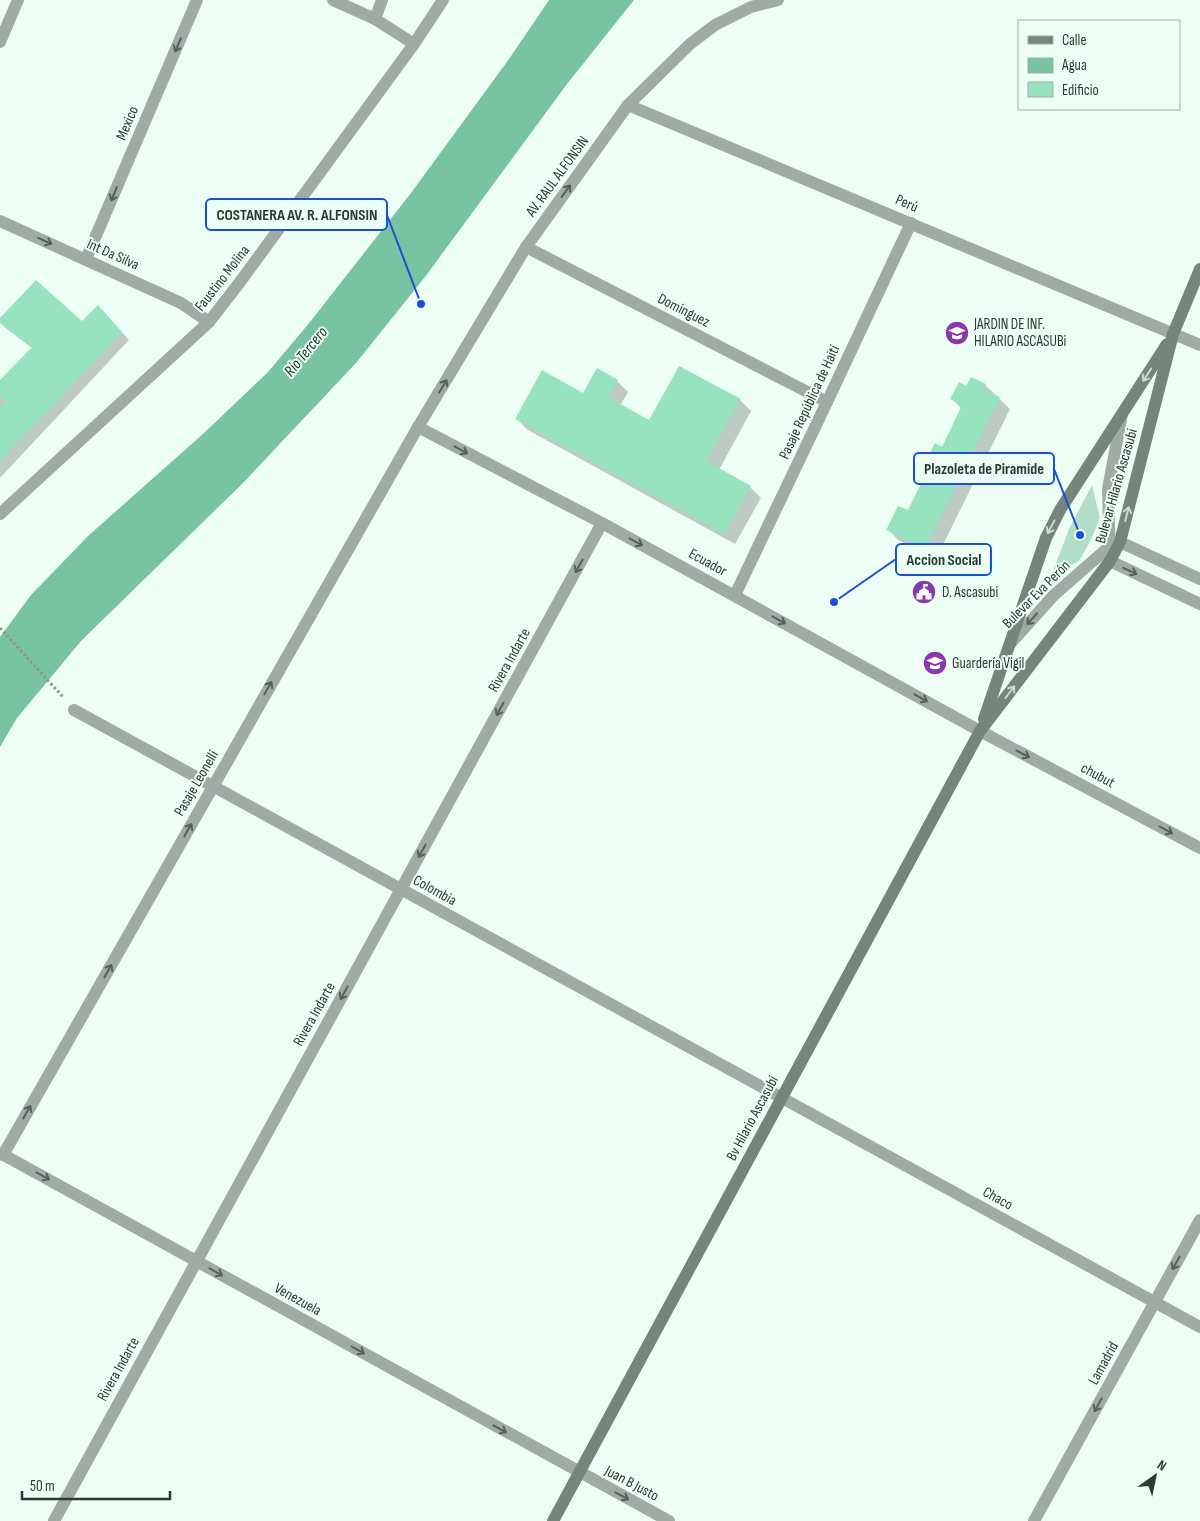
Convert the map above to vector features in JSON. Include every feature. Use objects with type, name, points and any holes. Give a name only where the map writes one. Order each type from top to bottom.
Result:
[{"type":"main road","name":"Bulevar Hilario Ascasubi","points":[[980,731],[1110,561],[1173,334],[1200,269]]},
{"type":"main road","name":"Bulevar Hilario Ascasubi","points":[[980,731],[1046,538],[1060,510],[1173,334]]},
{"type":"main road","name":"Bv Hilario Ascasubi","points":[[553,1521],[980,731]]},
{"type":"street","points":[[0,42],[18,0]]},
{"type":"street","name":"Mexico","points":[[86,259],[197,0]]},
{"type":"street","points":[[333,0],[375,18],[414,44]]},
{"type":"street","points":[[375,18],[382,0]]},
{"type":"street","name":"Faustino Molina","points":[[0,514],[209,322],[414,44],[443,0]]},
{"type":"street","name":"AV. RAUL ALFONSIN","points":[[418,427],[526,247],[628,105],[690,44],[716,25],[751,6],[778,0]]},
{"type":"street","name":"Perú","points":[[628,105],[1200,345]]},
{"type":"street","name":"Int Da Silva","points":[[0,221],[181,302],[209,322]]},
{"type":"street","name":"Pasaje República de Haití","points":[[735,595],[828,402],[911,223]]},
{"type":"street","name":"Dominguez","points":[[526,247],[828,402]]},
{"type":"street","points":[[1122,414],[1108,489],[1115,544],[1200,580]]},
{"type":"street","name":"Ecuador","points":[[418,427],[735,595],[980,731]]},
{"type":"street","name":"Pasaje Leonelli","points":[[2,1154],[418,427]]},
{"type":"street","name":"Rivera Indarte","points":[[54,1521],[602,524]]},
{"type":"street","name":"Bulevar Eva Perón","points":[[1010,645],[1054,595],[1115,544]]},
{"type":"street","points":[[1110,561],[1200,604]]},
{"type":"street","name":"Colombia","points":[[74,710],[781,1098]]},
{"type":"street","name":"chubut","points":[[980,731],[1200,848]]},
{"type":"street","name":"Chaco","points":[[781,1098],[1200,1328]]},
{"type":"street","name":"Venezuela","points":[[2,1154],[580,1473]]},
{"type":"street","name":"Lamadrid","points":[[1034,1521],[1200,1220]]},
{"type":"street","name":"Juan B Justo","points":[[580,1473],[669,1521]]},
{"type":"path","points":[[0,628],[74,710]]},
{"type":"shaded area","points":[[1092,485],[1100,518],[1091,540],[1079,561],[1051,576],[1069,529]]},
{"type":"water","name":"Río Tercero","points":[[549,0],[634,0],[567,84],[425,277],[356,363],[242,484],[81,641],[17,718],[0,747],[0,637],[31,595],[88,536],[204,433],[268,372],[310,322],[411,193],[509,59]]},
{"type":"building","points":[[36,280],[82,321],[98,305],[122,332],[0,461],[0,408],[6,401],[0,395],[0,380],[32,347],[0,323],[0,318]]},
{"type":"building","points":[[679,366],[741,399],[706,461],[751,486],[724,534],[515,419],[542,370],[583,393],[597,368],[618,380],[608,397],[649,420]]},
{"type":"building","points":[[971,377],[986,384],[983,389],[1000,397],[925,549],[886,530],[898,506],[908,510],[929,467],[924,464],[935,443],[942,447],[962,405],[950,399],[959,382],[966,386]]},
{"type":"place","name":"COSTANERA AV. R. ALFONSIN","points":[[421,304]]},
{"type":"place","name":"JARDIN DE INF. HILARIO ASCASUBi","points":[[957,333]]},
{"type":"place","name":"Plazoleta de Piramide","points":[[1080,535]]},
{"type":"place","name":"D. Ascasubi","points":[[924,592]]},
{"type":"place","name":"Accion Social","points":[[834,602]]},
{"type":"place","name":"Guardería Vigil","points":[[935,663]]}]
